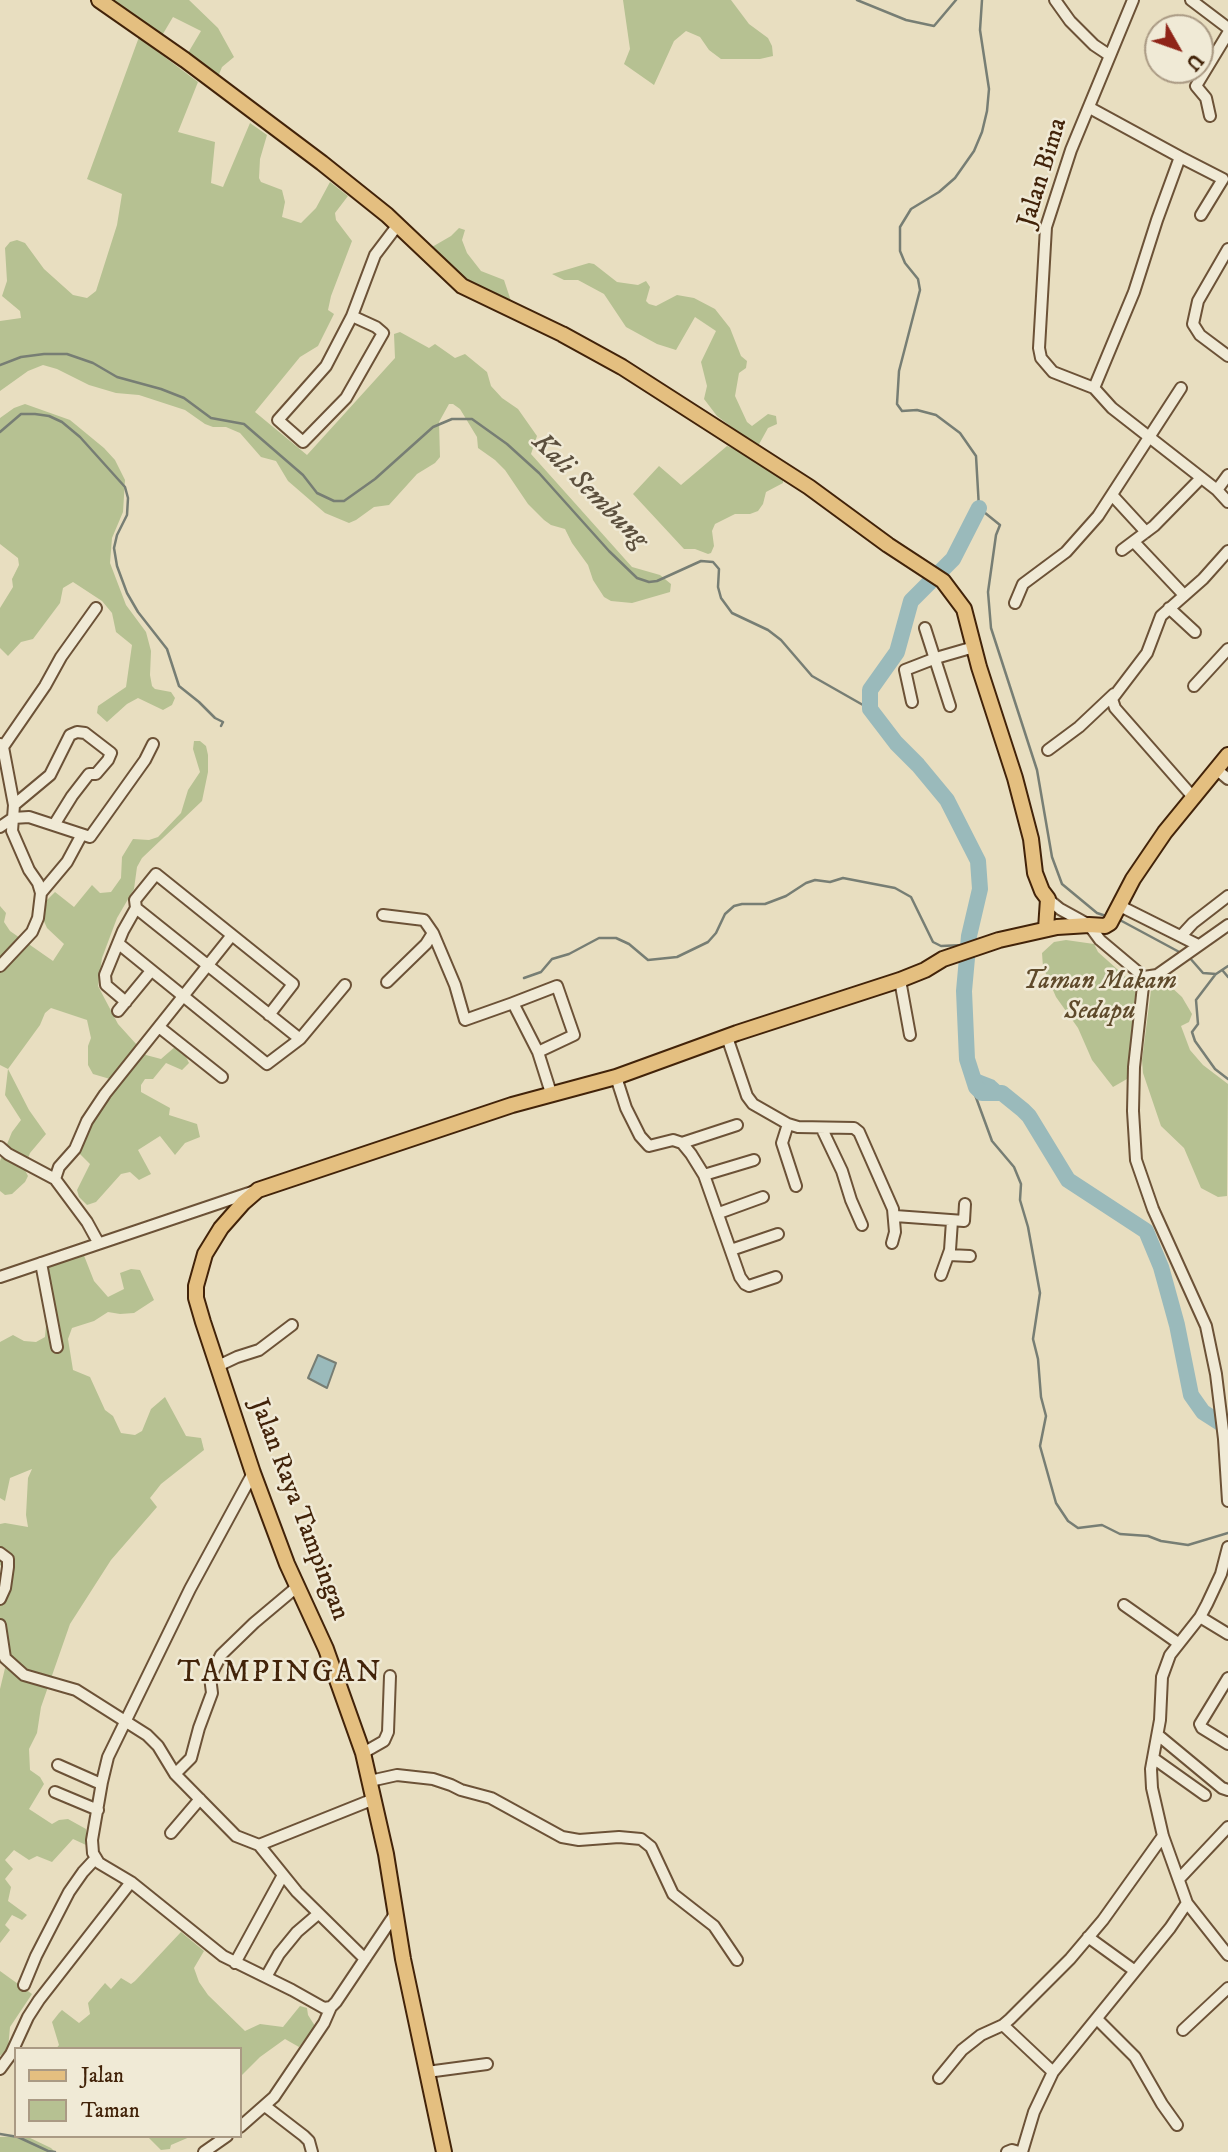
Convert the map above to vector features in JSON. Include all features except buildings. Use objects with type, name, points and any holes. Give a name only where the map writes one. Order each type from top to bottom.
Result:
[{"type":"main road","points":[[99,0],[322,163],[397,226],[462,286],[562,334],[632,373],[809,486],[943,582],[964,609],[1016,778],[1031,839],[1035,873],[1048,899],[1046,929]]},
{"type":"main road","points":[[258,1191],[551,1093],[616,1077],[1020,937],[1046,929],[1105,926],[1120,907],[1147,858],[1228,755]]},
{"type":"main road","name":"Jalan Raya Tampingan","points":[[258,1191],[243,1203],[221,1228],[205,1254],[199,1271],[196,1298],[253,1473],[287,1564],[326,1648],[363,1753],[444,2152]]},
{"type":"street","points":[[1055,0],[1070,21],[1094,45],[1109,55]]},
{"type":"street","name":"Jalan Bima","points":[[1094,388],[1053,372],[1041,358],[1046,227],[1071,150],[1133,0]]},
{"type":"street","points":[[1191,0],[1228,31],[1196,84],[1206,98],[1210,116]]},
{"type":"street","points":[[1090,108],[1180,157],[1226,178],[1201,215]]},
{"type":"street","points":[[1180,157],[1134,292],[1094,388],[1112,408],[1217,490],[1228,502]]},
{"type":"street","points":[[352,316],[383,333],[346,398],[303,442],[278,420],[326,366],[352,316],[375,255],[397,226]]},
{"type":"street","points":[[1228,249],[1198,301],[1193,324],[1199,335],[1228,356]]},
{"type":"street","points":[[1014,603],[1019,588],[1075,544],[1112,495],[1181,388]]},
{"type":"street","points":[[1217,490],[1228,475]]},
{"type":"street","points":[[1122,550],[1146,532],[1201,478]]},
{"type":"street","points":[[1112,495],[1146,532]]},
{"type":"street","points":[[1134,542],[1184,595]]},
{"type":"street","points":[[1048,750],[1079,727],[1128,680],[1147,653],[1155,628],[1169,608],[1228,551]]},
{"type":"street","points":[[0,966],[32,932],[38,918],[41,894],[12,831],[14,805],[1,746],[45,686],[61,657],[96,608]]},
{"type":"street","points":[[1169,608],[1195,632]]},
{"type":"street","points":[[925,628],[950,706]]},
{"type":"street","points":[[912,702],[905,670],[974,647]]},
{"type":"street","points":[[1194,687],[1228,649]]},
{"type":"street","points":[[1114,694],[1112,699],[1115,708],[1193,797]]},
{"type":"street","points":[[14,805],[50,775],[70,735],[85,733],[111,753],[96,774],[89,774],[54,825]]},
{"type":"street","points":[[0,827],[13,818],[29,817],[90,838],[145,761],[153,744]]},
{"type":"street","points":[[1216,769],[1228,779]]},
{"type":"street","points":[[41,894],[67,862],[81,836]]},
{"type":"street","points":[[151,971],[122,1007],[104,981],[123,931],[136,908],[135,900],[156,874],[292,984],[269,1015]]},
{"type":"street","points":[[1181,936],[1228,896]]},
{"type":"street","points":[[1048,899],[1089,925],[1100,940],[1144,978]]},
{"type":"street","points":[[1120,907],[1181,936],[1196,947]]},
{"type":"street","points":[[136,908],[300,1039]]},
{"type":"street","points":[[383,915],[424,920],[433,933],[455,985],[465,1020],[557,986],[574,1035],[538,1052]]},
{"type":"street","points":[[1144,978],[1157,975],[1228,925]]},
{"type":"street","points":[[387,982],[417,954],[433,933]]},
{"type":"street","points":[[55,1180],[59,1167],[75,1149],[87,1121],[105,1094],[232,935]]},
{"type":"street","points":[[119,944],[267,1064],[300,1039],[345,985]]},
{"type":"street","points":[[1144,978],[1134,1067],[1136,1160],[1153,1209],[1206,1326],[1216,1374],[1228,1501]]},
{"type":"street","points":[[900,980],[910,1035]]},
{"type":"street","points":[[513,1003],[538,1052],[551,1093]]},
{"type":"street","points":[[159,1027],[222,1077]]},
{"type":"street","points":[[727,1037],[747,1096],[753,1104],[788,1124],[822,1129],[854,1128],[859,1132],[895,1216],[892,1243]]},
{"type":"street","points":[[616,1077],[626,1108],[640,1136],[649,1146],[673,1140],[682,1143],[737,1125]]},
{"type":"street","points":[[788,1124],[782,1143],[796,1186]]},
{"type":"street","points":[[822,1129],[842,1171],[850,1200],[862,1225]]},
{"type":"street","points":[[682,1143],[704,1175],[740,1277],[749,1286],[776,1277]]},
{"type":"street","points":[[0,1147],[55,1180],[87,1222],[98,1242]]},
{"type":"street","points":[[704,1175],[754,1160]]},
{"type":"street","points":[[0,1277],[98,1242],[258,1191]]},
{"type":"street","points":[[719,1213],[763,1196]]},
{"type":"street","points":[[895,1216],[964,1221],[965,1203]]},
{"type":"street","points":[[942,1275],[953,1236],[952,1221]]},
{"type":"street","points":[[730,1250],[778,1234]]},
{"type":"street","points":[[948,1255],[970,1256]]},
{"type":"street","points":[[41,1263],[57,1347]]},
{"type":"street","points":[[218,1366],[259,1350],[292,1325]]},
{"type":"street","points":[[253,1473],[190,1590],[108,1757],[92,1840],[93,1853],[99,1863],[131,1882],[179,1919],[201,1940],[235,1963],[266,1976],[318,2006],[331,2007]]},
{"type":"street","points":[[1228,1547],[1221,1574],[1200,1617],[1170,1655],[1162,1676],[1152,1788],[1163,1836],[1187,1903],[1228,1953]]},
{"type":"street","points":[[0,1553],[8,1559],[8,1567],[5,1588],[0,1599]]},
{"type":"street","points":[[175,1774],[191,1758],[212,1693],[210,1677],[221,1656],[254,1623],[298,1586]]},
{"type":"street","points":[[1124,1605],[1178,1643]]},
{"type":"street","points":[[1200,1617],[1228,1634]]},
{"type":"street","points":[[0,1625],[5,1658],[24,1675],[76,1690],[153,1740],[175,1774],[236,1836],[260,1844],[318,1914],[365,1959]]},
{"type":"street","points":[[363,1753],[384,1741],[388,1732],[390,1676]]},
{"type":"street","points":[[1227,1742],[1202,1728],[1200,1724],[1228,1678]]},
{"type":"street","points":[[1158,1735],[1222,1788],[1228,1790]]},
{"type":"street","points":[[1153,1758],[1205,1795]]},
{"type":"street","points":[[58,1765],[101,1784]]},
{"type":"street","points":[[370,1781],[397,1775],[433,1779],[499,1802],[562,1837],[579,1840],[619,1837],[641,1839],[651,1847],[673,1894],[714,1926],[737,1960]]},
{"type":"street","points":[[55,1792],[98,1810]]},
{"type":"street","points":[[171,1833],[200,1799]]},
{"type":"street","points":[[260,1844],[374,1800]]},
{"type":"street","points":[[1179,1879],[1228,1827]]},
{"type":"street","points":[[939,2078],[973,2040],[1003,2025],[1045,1985],[1088,1937],[1163,1836]]},
{"type":"street","points":[[24,1985],[69,1892],[96,1858]]},
{"type":"street","points":[[235,1963],[283,1875]]},
{"type":"street","points":[[14,2047],[39,2000],[131,1882]]},
{"type":"street","points":[[1007,2152],[1021,2152],[1034,2112],[1053,2071],[1170,1928],[1187,1903]]},
{"type":"street","points":[[266,1976],[291,1939],[318,1914]]},
{"type":"street","points":[[242,2125],[265,2106],[396,1914]]},
{"type":"street","points":[[1088,1937],[1135,1971]]},
{"type":"street","points":[[1183,2030],[1228,1988]]},
{"type":"street","points":[[1097,2019],[1135,2057],[1177,2125]]},
{"type":"street","points":[[1003,2025],[1053,2071]]},
{"type":"street","points":[[0,2068],[14,2047]]},
{"type":"street","points":[[427,2072],[487,2064]]},
{"type":"street","points":[[265,2106],[304,2136],[309,2141],[312,2152]]},
{"type":"street","points":[[204,2152],[223,2138]]},
{"type":"green space","points":[[108,0],[189,0],[218,28],[234,57],[222,67],[218,77],[188,53],[201,31],[173,17],[154,49],[198,82],[178,132],[215,142],[211,183],[223,187],[250,123],[267,135],[260,159],[259,178],[261,182],[282,190],[285,202],[282,217],[301,223],[316,208],[330,182],[348,196],[335,213],[336,220],[352,241],[331,296],[328,310],[334,314],[318,346],[300,357],[255,412],[307,455],[395,358],[394,334],[400,332],[429,348],[435,344],[455,358],[465,354],[487,372],[491,386],[518,409],[537,436],[531,454],[632,567],[660,575],[671,584],[670,592],[632,603],[611,601],[604,597],[565,529],[551,525],[528,504],[505,470],[478,448],[477,437],[460,409],[453,404],[449,404],[439,422],[440,457],[435,463],[417,474],[389,505],[374,507],[349,523],[325,513],[288,481],[276,461],[261,457],[240,433],[226,427],[205,424],[185,410],[139,395],[116,393],[89,385],[43,365],[28,371],[0,391],[0,321],[21,318],[20,311],[2,296],[7,281],[5,248],[10,242],[17,240],[25,243],[44,269],[73,295],[87,298],[96,291],[117,225],[122,194],[87,179],[139,37]]},
{"type":"green space","points":[[623,0],[731,0],[749,24],[768,38],[773,56],[760,59],[721,59],[709,50],[700,37],[686,31],[674,41],[654,85],[624,64],[630,49]]},
{"type":"green space","points":[[459,228],[465,230],[462,240],[467,253],[481,271],[504,280],[511,301],[505,305],[445,264],[432,247]]},
{"type":"green space","points":[[589,263],[617,282],[638,285],[646,281],[650,287],[646,301],[649,304],[656,306],[677,295],[694,298],[715,309],[730,328],[741,356],[747,361],[746,368],[739,373],[735,396],[747,422],[752,426],[768,414],[776,416],[777,424],[768,428],[752,457],[783,478],[783,483],[766,492],[758,511],[735,514],[715,524],[711,553],[684,549],[633,494],[659,466],[681,485],[727,446],[739,451],[746,438],[717,416],[704,399],[707,386],[701,362],[716,331],[695,317],[676,350],[657,344],[626,327],[604,294],[578,280],[564,280],[552,274]]},
{"type":"green space","points":[[25,404],[70,420],[115,460],[125,480],[123,512],[112,538],[110,563],[126,605],[146,632],[151,651],[152,686],[171,692],[175,698],[172,705],[163,710],[138,698],[107,722],[97,713],[98,706],[126,687],[132,645],[116,632],[112,613],[102,601],[73,582],[63,588],[60,603],[33,639],[21,642],[8,656],[0,648],[0,608],[13,587],[12,579],[19,565],[18,558],[0,544],[0,418]]},
{"type":"green space","points":[[194,741],[200,741],[206,746],[208,755],[208,772],[202,801],[142,858],[137,867],[134,889],[117,918],[102,958],[98,986],[118,1024],[146,1055],[161,1059],[176,1046],[183,1051],[189,1063],[182,1070],[166,1063],[153,1079],[145,1079],[141,1092],[170,1108],[169,1115],[197,1124],[200,1137],[185,1143],[175,1155],[160,1136],[138,1150],[151,1174],[139,1180],[130,1172],[121,1174],[96,1202],[87,1205],[79,1197],[77,1190],[90,1164],[79,1153],[70,1150],[110,1079],[93,1074],[88,1065],[91,1038],[87,1020],[51,1008],[8,1069],[0,1065],[0,906],[6,913],[4,922],[10,931],[53,961],[64,944],[47,928],[43,919],[47,900],[55,892],[74,907],[92,885],[100,893],[111,892],[121,878],[122,857],[133,839],[149,840],[158,837],[181,813],[188,790],[200,772],[193,749]]},
{"type":"green space","name":"Taman Makam Sedapu","points":[[1066,940],[1094,944],[1098,952],[1136,986],[1127,1079],[1113,1087],[1092,1060],[1078,1028],[1056,997],[1043,967],[1042,953],[1054,942]]},
{"type":"green space","points":[[1169,985],[1182,997],[1192,1014],[1189,1022],[1181,1026],[1190,1050],[1203,1065],[1228,1084],[1227,1196],[1218,1197],[1201,1188],[1184,1148],[1161,1126],[1143,1073],[1142,1060],[1151,990]]},
{"type":"green space","points":[[8,1069],[29,1110],[46,1134],[30,1153],[24,1168],[28,1176],[25,1182],[12,1194],[5,1195],[0,1191],[0,1161],[12,1132],[21,1120],[5,1095]]},
{"type":"green space","points":[[83,1253],[94,1281],[108,1297],[124,1289],[120,1273],[131,1269],[140,1270],[154,1300],[134,1313],[108,1312],[94,1321],[72,1328],[68,1339],[73,1370],[90,1377],[105,1410],[113,1416],[121,1433],[135,1435],[142,1431],[151,1409],[165,1397],[186,1436],[201,1438],[204,1450],[161,1484],[150,1498],[157,1507],[111,1560],[70,1624],[41,1707],[37,1733],[29,1749],[30,1770],[40,1777],[44,1784],[29,1809],[52,1824],[68,1819],[86,1829],[87,1843],[86,1845],[73,1839],[52,1862],[37,1856],[29,1860],[14,1850],[5,1860],[13,1869],[5,1879],[11,1887],[8,1901],[27,1915],[22,1920],[12,1915],[5,1925],[10,1930],[0,1943],[0,1689],[6,1664],[0,1662],[0,1576],[3,1567],[0,1565],[0,1524],[28,1527],[28,1478],[32,1469],[10,1478],[5,1501],[0,1498],[0,1342],[13,1335],[24,1341],[36,1342],[45,1337],[46,1325],[58,1320],[46,1281],[46,1268]]},
{"type":"green space","points":[[181,1932],[204,1951],[194,1968],[199,1982],[208,1995],[245,2031],[260,2024],[283,2027],[300,2006],[307,2008],[315,2026],[299,2047],[285,2039],[260,2057],[242,2075],[242,2047],[58,2047],[52,2022],[62,2010],[79,2023],[90,2014],[88,2003],[105,1983],[111,1989],[121,1978],[131,1984]]},
{"type":"green space","points":[[0,1971],[32,1994],[10,2027],[8,2049],[0,2056]]},
{"type":"green space","points":[[0,2137],[30,2138],[55,2152],[0,2152]]},
{"type":"green space","points":[[149,2138],[187,2138],[171,2145],[170,2149],[161,2150]]},
{"type":"water","points":[[318,1355],[336,1363],[327,1388],[308,1378]]},
{"type":"waterway","points":[[857,0],[906,20],[934,26],[956,0]]},
{"type":"waterway","points":[[982,0],[980,30],[989,89],[982,132],[974,151],[955,178],[939,192],[911,209],[900,227],[900,251],[905,263],[918,279],[920,290],[899,371],[897,404],[902,411],[917,410],[936,415],[960,433],[976,456],[979,508],[1000,525],[996,535],[988,592],[991,628],[1037,770],[1052,857],[1062,884],[1097,913],[1109,917]]},
{"type":"waterway","name":"Kali Sembung","points":[[0,365],[21,357],[67,354],[93,363],[117,377],[184,398],[211,418],[244,424],[303,475],[317,493],[334,501],[344,501],[375,479],[433,427],[452,419],[472,419],[507,444],[539,473],[637,578],[649,582],[657,581],[701,561],[713,562],[719,569],[718,587],[721,598],[732,613],[768,630],[781,640],[812,676],[870,709]]},
{"type":"waterway","points":[[0,432],[21,414],[49,416],[62,422],[80,437],[125,487],[128,498],[127,515],[114,548],[117,566],[127,593],[167,649],[179,686],[223,722],[221,726]]},
{"type":"waterway","name":"Kali Sembung","points":[[979,508],[953,559],[911,601],[897,652],[870,690],[870,709],[896,743],[947,800],[978,861],[980,889],[969,936],[964,991],[967,1059],[976,1087],[982,1093],[1002,1093],[1023,1110],[1068,1180],[1146,1231],[1161,1267],[1177,1325],[1191,1395],[1203,1412],[1228,1428]]},
{"type":"waterway","points":[[524,978],[541,972],[552,959],[569,954],[599,938],[616,938],[629,944],[648,960],[677,957],[708,942],[716,933],[725,914],[734,906],[765,904],[815,880],[830,882],[843,878],[895,888],[911,897],[933,942],[941,946],[964,945]]},
{"type":"waterway","points":[[1118,919],[1183,954]]},
{"type":"waterway","points":[[1189,957],[1203,973],[1216,974],[1228,966]]},
{"type":"waterway","points":[[1223,971],[1228,977]]},
{"type":"waterway","points":[[1215,975],[1196,1000],[1198,1024],[1192,1032],[1195,1041],[1215,1069],[1228,1079]]},
{"type":"waterway","name":"Kali Sembung","points":[[974,1077],[992,1084],[1002,1093]]},
{"type":"waterway","points":[[976,1087],[974,1092],[992,1141],[1014,1167],[1021,1184],[1020,1200],[1028,1227],[1040,1293],[1033,1339],[1046,1416],[1040,1446],[1056,1503],[1068,1521],[1078,1528],[1102,1525],[1120,1534],[1148,1536],[1188,1545],[1228,1533]]},
{"type":"waterway","points":[[0,2134],[14,2136]]},
{"type":"waterway","points":[[20,2138],[55,2152]]},
{"type":"district","name":"TAMPINGAN","points":[[280,1675]]}]
